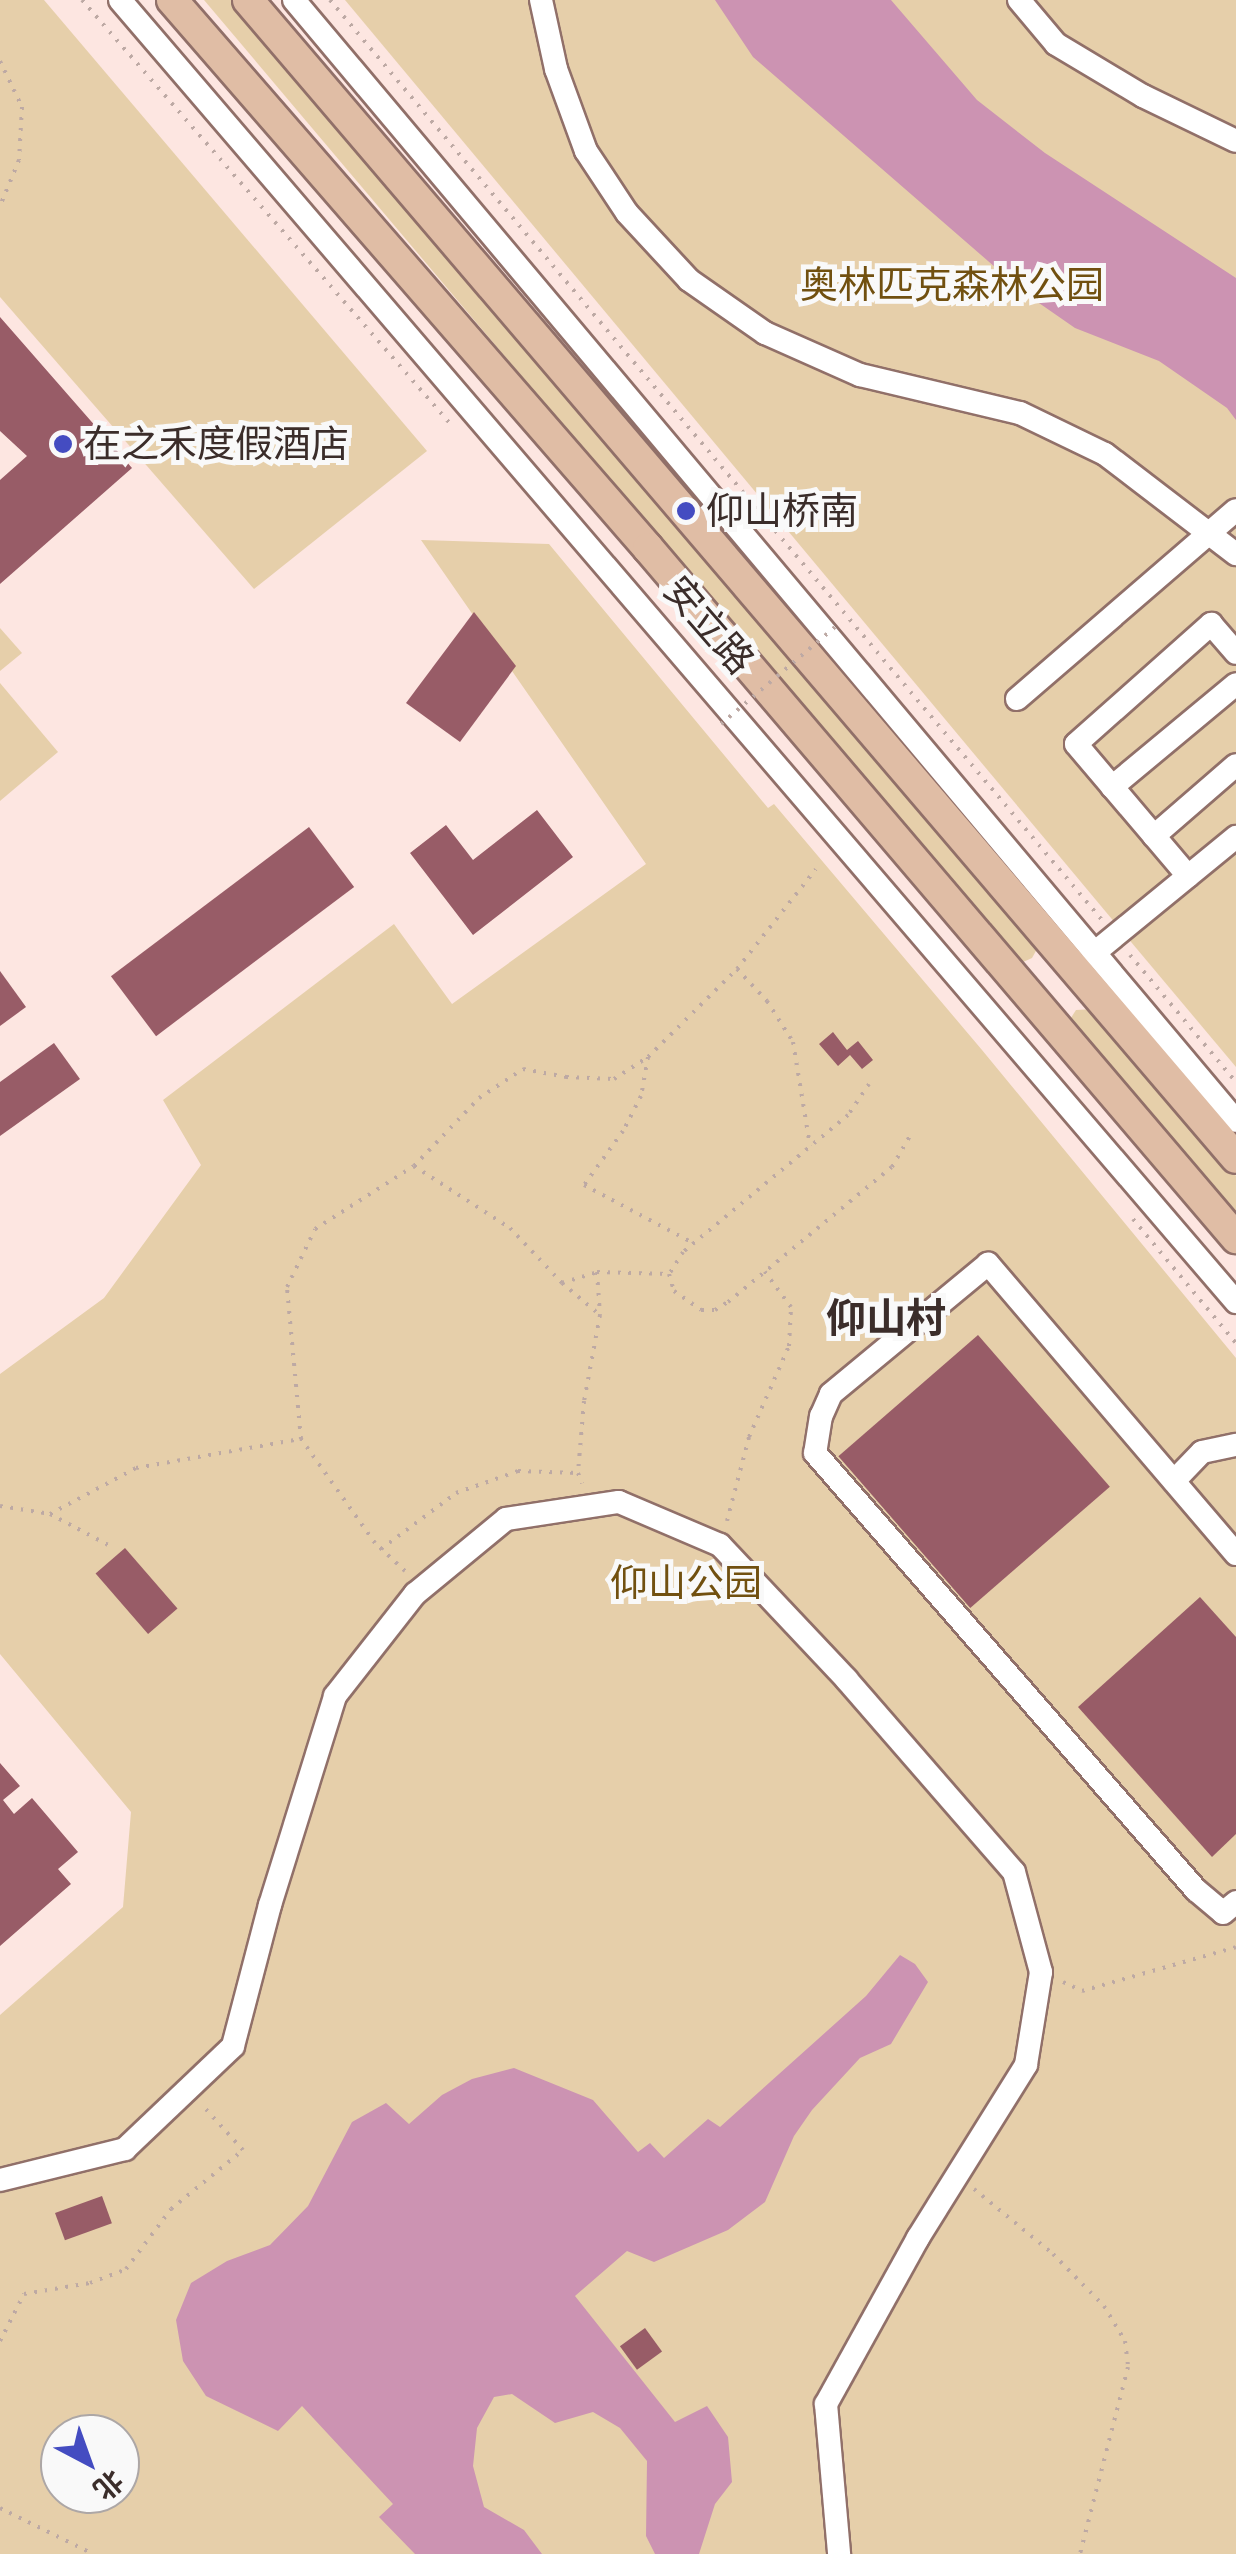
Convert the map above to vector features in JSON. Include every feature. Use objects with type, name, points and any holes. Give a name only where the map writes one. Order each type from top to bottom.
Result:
[{"type":"main road","name":"安立路","points":[[172,0],[635,533],[1236,1238]]},
{"type":"main road","name":"安立路","points":[[248,0],[1236,1158]]},
{"type":"street","name":"安立路","points":[[120,0],[996,1038],[1236,1302]]},
{"type":"street","points":[[294,0],[1236,1121]]},
{"type":"street","points":[[541,0],[556,68],[586,151],[627,213],[689,280],[765,333],[860,375],[1020,412],[1105,454],[1236,554]]},
{"type":"street","points":[[1019,0],[1056,44],[1143,96],[1236,141]]},
{"type":"street","points":[[1017,699],[1236,510]]},
{"type":"street","points":[[1188,876],[1076,744],[1211,624],[1236,653]]},
{"type":"street","points":[[1112,787],[1236,684]]},
{"type":"street","points":[[1154,836],[1236,766]]},
{"type":"street","points":[[1093,954],[1236,836]]},
{"type":"street","points":[[1232,1542],[1174,1481],[988,1264],[830,1394],[815,1453],[1196,1890],[1223,1913],[1236,1902]]},
{"type":"street","points":[[1174,1481],[1202,1452],[1236,1445]]},
{"type":"street","points":[[0,2180],[125,2149],[233,2046],[270,1905],[335,1696],[424,1587],[506,1519],[619,1502],[720,1545],[847,1680],[1014,1872],[1041,1972],[1026,2065],[957,2175],[826,2404],[838,2554]]},
{"type":"path","points":[[330,0],[1236,1082]]},
{"type":"path","points":[[0,62],[22,107],[19,160],[0,206]]},
{"type":"path","points":[[721,724],[841,622]]},
{"type":"path","points":[[424,1587],[381,1548],[301,1439],[287,1288],[315,1228],[414,1166],[478,1098],[524,1069],[566,1077],[614,1078],[648,1058],[737,968],[816,869]]},
{"type":"path","points":[[737,968],[767,1001],[792,1042],[810,1146]]},
{"type":"path","points":[[648,1058],[641,1096],[623,1131],[584,1185],[694,1243]]},
{"type":"path","points":[[670,1274],[694,1243],[848,1114],[870,1084]]},
{"type":"path","points":[[670,1274],[674,1291],[688,1304],[715,1310],[892,1167],[912,1133]]},
{"type":"path","points":[[414,1166],[510,1228],[562,1283],[600,1314]]},
{"type":"path","points":[[562,1283],[598,1272],[670,1274]]},
{"type":"path","points":[[592,1506],[578,1473],[584,1401],[600,1314],[598,1272]]},
{"type":"path","points":[[720,1545],[749,1437],[789,1346],[791,1308],[765,1272]]},
{"type":"path","points":[[50,1514],[136,1468],[301,1439]]},
{"type":"path","points":[[381,1548],[456,1493],[518,1471],[578,1473]]},
{"type":"path","points":[[0,1506],[50,1514],[112,1547]]},
{"type":"path","points":[[1041,1972],[1082,1991],[1236,1947]]},
{"type":"path","points":[[0,2341],[24,2294],[90,2283],[126,2269],[171,2209],[242,2150],[188,2089]]},
{"type":"path","points":[[957,2175],[1053,2254],[1104,2306],[1125,2341],[1128,2367],[1080,2554]]},
{"type":"path","points":[[0,2508],[93,2554]]},
{"type":"green space","points":[[0,0],[44,0],[427,451],[254,589],[0,297]]},
{"type":"green space","points":[[204,0],[243,0],[1029,931],[1037,949],[1032,958],[1021,963],[1010,955]]},
{"type":"green space","name":"奥林匹克森林公园","points":[[345,0],[1236,0],[1236,1067],[1121,930]]},
{"type":"green space","name":"仰山公园","points":[[421,540],[549,544],[768,808],[774,804],[982,1050],[1236,1358],[1236,2554],[0,2554],[0,2015],[123,1907],[131,1812],[0,1654],[0,1374],[104,1298],[201,1165],[163,1100],[394,924],[452,1004],[646,864]]},
{"type":"green space","points":[[0,628],[22,653],[0,671]]},
{"type":"green space","points":[[0,683],[58,752],[0,801]]},
{"type":"green space","points":[[1095,1009],[1236,1176],[1236,1228],[1069,1021],[1076,1010]]},
{"type":"shaded area","points":[[715,0],[891,0],[977,100],[1045,153],[1236,278],[1236,420],[1227,408],[1159,361],[1075,328],[1026,294],[753,57]]},
{"type":"shaded area","points":[[900,1955],[915,1964],[928,1982],[891,2044],[860,2058],[812,2110],[794,2136],[765,2202],[728,2230],[654,2262],[627,2251],[575,2296],[675,2422],[707,2406],[728,2437],[732,2482],[715,2504],[699,2554],[655,2554],[646,2536],[647,2461],[620,2428],[593,2412],[555,2423],[512,2394],[494,2397],[477,2428],[473,2466],[484,2507],[524,2530],[542,2554],[415,2554],[379,2517],[393,2504],[302,2406],[278,2431],[206,2396],[183,2361],[176,2320],[191,2283],[227,2261],[270,2245],[308,2206],[352,2122],[386,2103],[409,2124],[442,2095],[472,2079],[514,2068],[593,2100],[638,2152],[650,2143],[664,2158],[708,2119],[720,2127],[866,1996]]},
{"type":"building","name":"在之禾度假酒店","points":[[0,317],[132,468],[0,584],[0,480],[27,456],[0,431]]},
{"type":"building","points":[[474,612],[516,666],[460,742],[406,703]]},
{"type":"building","points":[[537,810],[573,857],[473,935],[410,853],[446,825],[473,860]]},
{"type":"building","points":[[309,827],[354,887],[156,1036],[111,976]]},
{"type":"building","points":[[0,971],[26,1007],[0,1026]]},
{"type":"building","points":[[833,1032],[847,1050],[858,1041],[873,1060],[862,1069],[850,1055],[838,1066],[819,1044]]},
{"type":"building","points":[[54,1043],[80,1079],[0,1136],[0,1082]]},
{"type":"building","points":[[978,1335],[1110,1487],[970,1608],[838,1456]]},
{"type":"building","points":[[125,1548],[177,1608],[148,1634],[96,1574]]},
{"type":"building","points":[[1200,1597],[1236,1637],[1236,1834],[1212,1857],[1078,1707]]},
{"type":"building","points":[[0,1763],[20,1786],[3,1800],[14,1814],[32,1798],[78,1852],[58,1869],[71,1884],[0,1946]]},
{"type":"building","points":[[102,2196],[112,2223],[65,2240],[55,2213]]},
{"type":"building","points":[[645,2328],[662,2351],[637,2370],[620,2346]]},
{"type":"place","name":"在之禾度假酒店","points":[[63,444]]},
{"type":"place","name":"仰山桥南","points":[[686,511]]},
{"type":"district","name":"仰山村","points":[[886,1318]]}]
